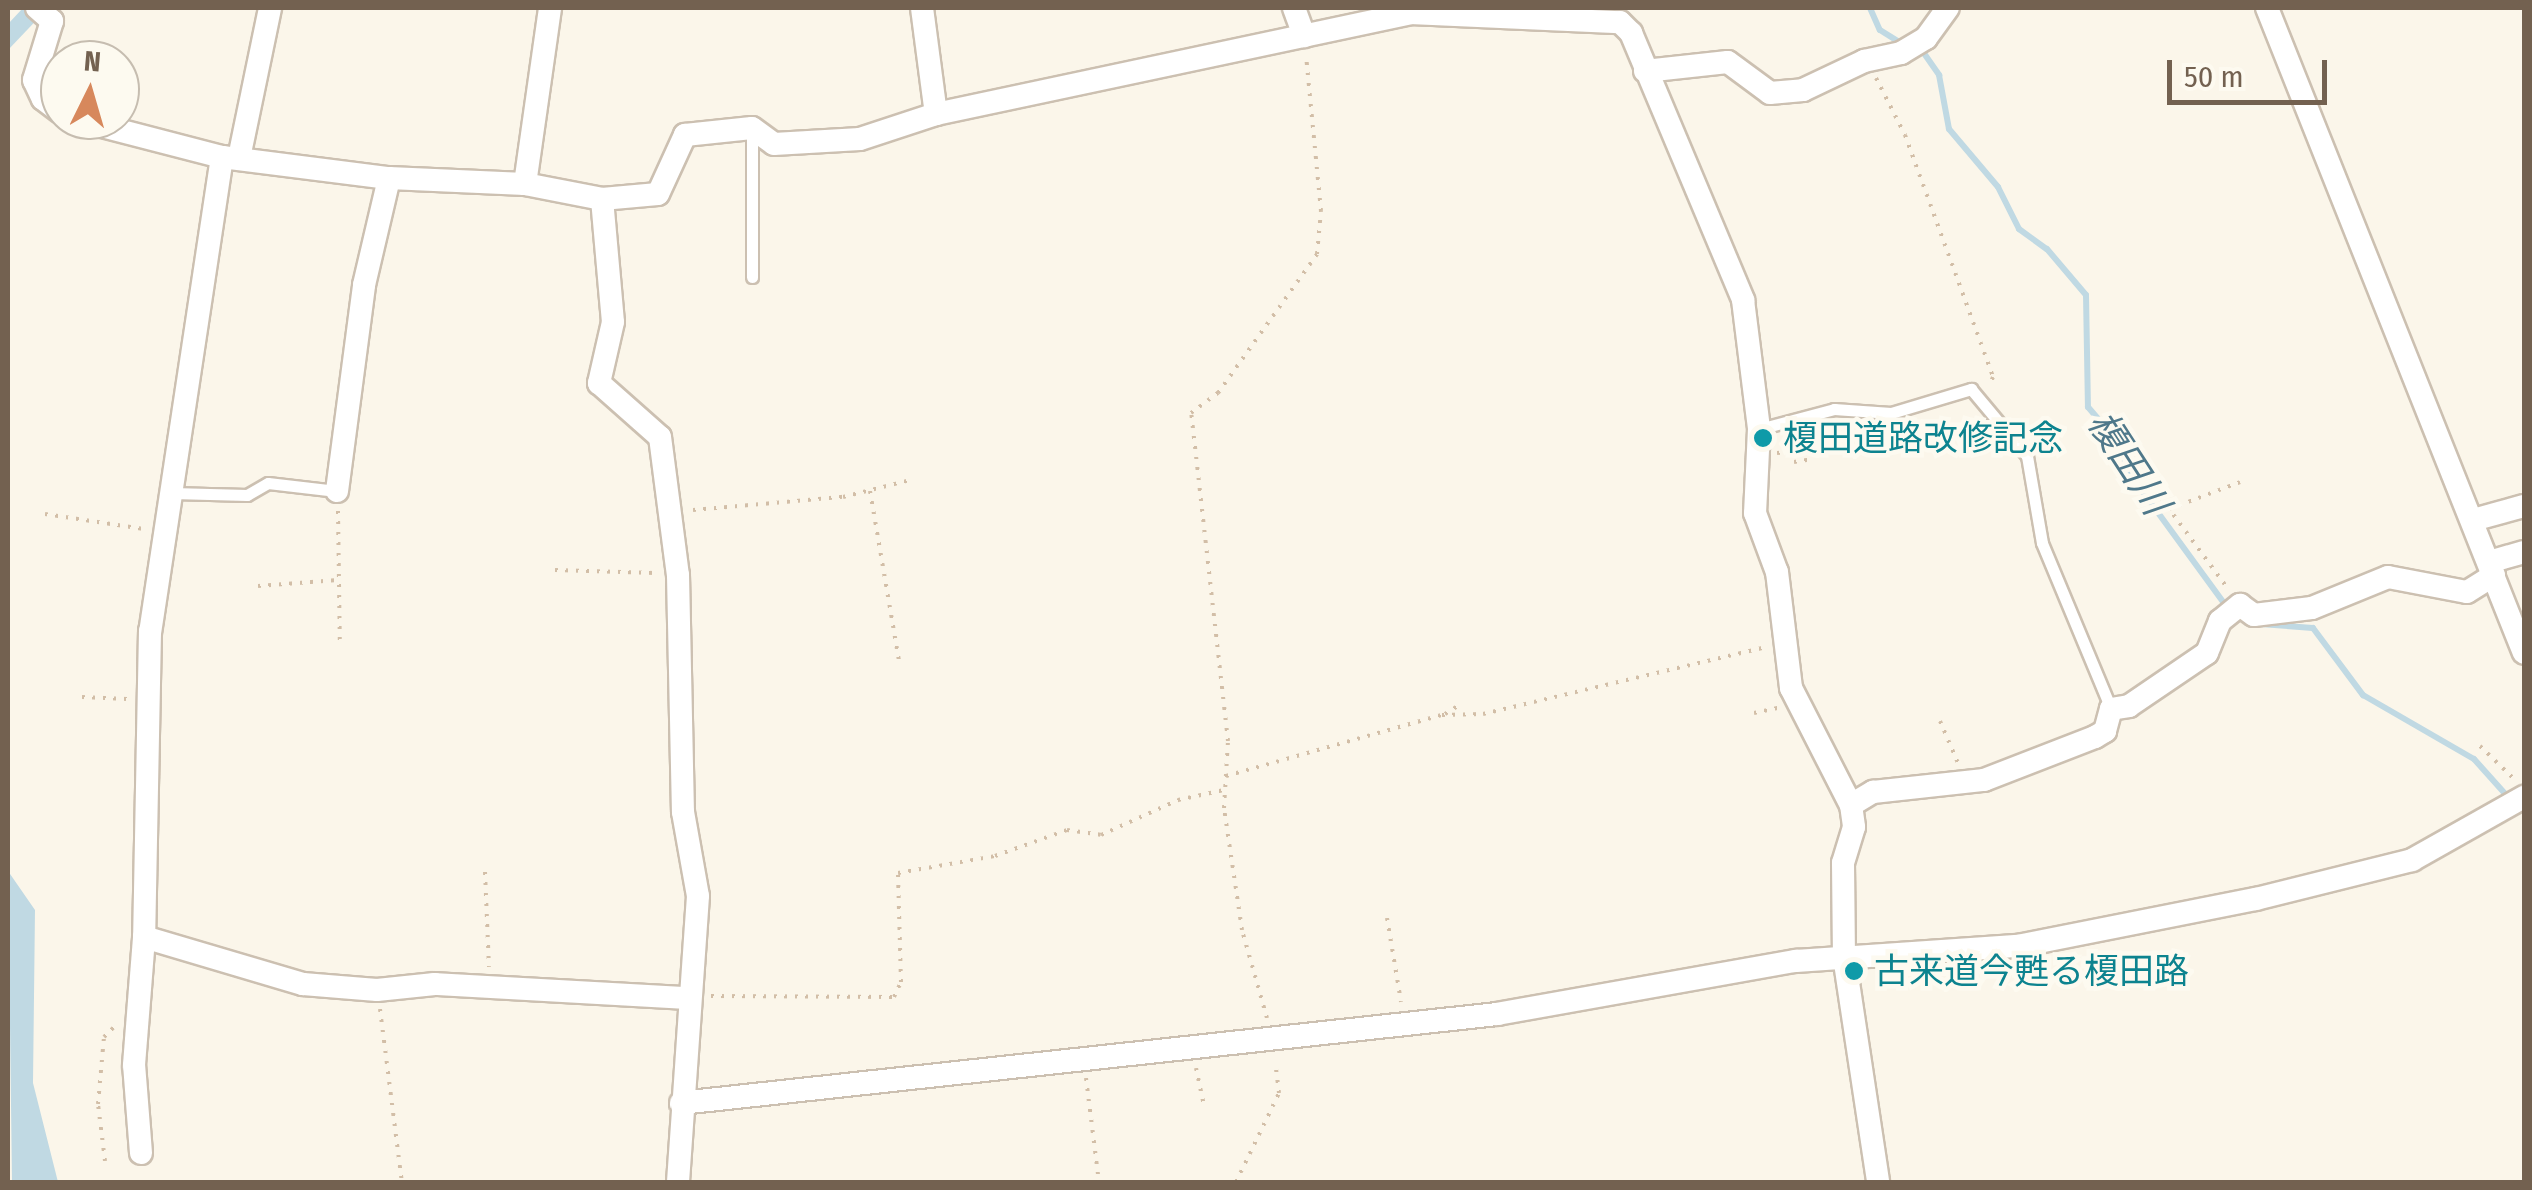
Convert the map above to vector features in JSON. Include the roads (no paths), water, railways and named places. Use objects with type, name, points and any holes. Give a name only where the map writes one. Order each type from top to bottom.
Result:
[{"type":"street","points":[[140,1153],[135,1024],[144,937],[147,699],[163,532],[231,158],[270,8]]},
{"type":"street","points":[[525,184],[550,8]]},
{"type":"street","points":[[922,8],[936,114]]},
{"type":"street","points":[[1294,8],[1304,36]]},
{"type":"street","points":[[1645,71],[1728,62],[1770,93],[1803,90],[1912,46],[1948,8]]},
{"type":"street","points":[[2267,8],[2524,654]]},
{"type":"street","points":[[140,135],[231,158],[389,178],[525,184],[602,199],[658,194],[685,134],[752,128],[774,144],[860,139],[936,114],[1410,13],[1488,12],[1514,22],[1620,22],[1631,33],[1744,300],[1759,429],[1754,454],[1755,513],[1777,572],[1782,645],[1790,688],[1852,804],[1854,827],[1843,863],[1844,956],[1878,1182]]},
{"type":"street","points":[[40,40],[44,14]]},
{"type":"street","points":[[40,40],[34,80],[40,94]]},
{"type":"street","points":[[337,491],[364,285],[389,178]]},
{"type":"street","points":[[602,199],[613,322],[599,383],[660,437],[678,575],[683,812],[698,896],[686,998],[678,1182]]},
{"type":"street","points":[[2473,520],[2524,506]]},
{"type":"street","points":[[1852,804],[1873,792],[1996,776],[2095,737],[2105,731],[2111,709],[2129,706],[2207,654],[2234,610],[2278,614],[2388,577],[2467,592],[2492,568],[2524,552]]},
{"type":"street","points":[[681,1103],[1497,1014],[1844,956],[2018,946],[2313,886],[2412,860],[2518,800]]},
{"type":"street","points":[[144,937],[277,979],[376,990],[488,986],[686,998]]},
{"type":"lane","points":[[752,128],[752,277]]},
{"type":"lane","points":[[1759,429],[1834,409],[1891,414],[1971,389],[2028,456],[2042,543],[2111,709]]},
{"type":"lane","points":[[172,493],[248,495],[268,483],[337,491]]},
{"type":"water","points":[[23,8],[48,8],[8,50],[8,24]]},
{"type":"water","points":[[8,871],[35,910],[33,1083],[58,1182],[12,1182]]},
{"type":"waterway","name":"榎田川","points":[[1870,8],[1880,30],[1904,45]]},
{"type":"waterway","name":"榎田川","points":[[1921,49],[1939,75],[1949,129],[1998,187],[2019,229],[2047,249],[2086,295],[2088,407],[2117,441],[2132,477],[2226,606],[2247,623],[2313,628],[2363,695],[2474,759],[2508,797]]},
{"type":"place","name":"榎田道路改修記念","points":[[1763,438]]},
{"type":"place","name":"古来道今甦る榎田路","points":[[1854,971]]}]
